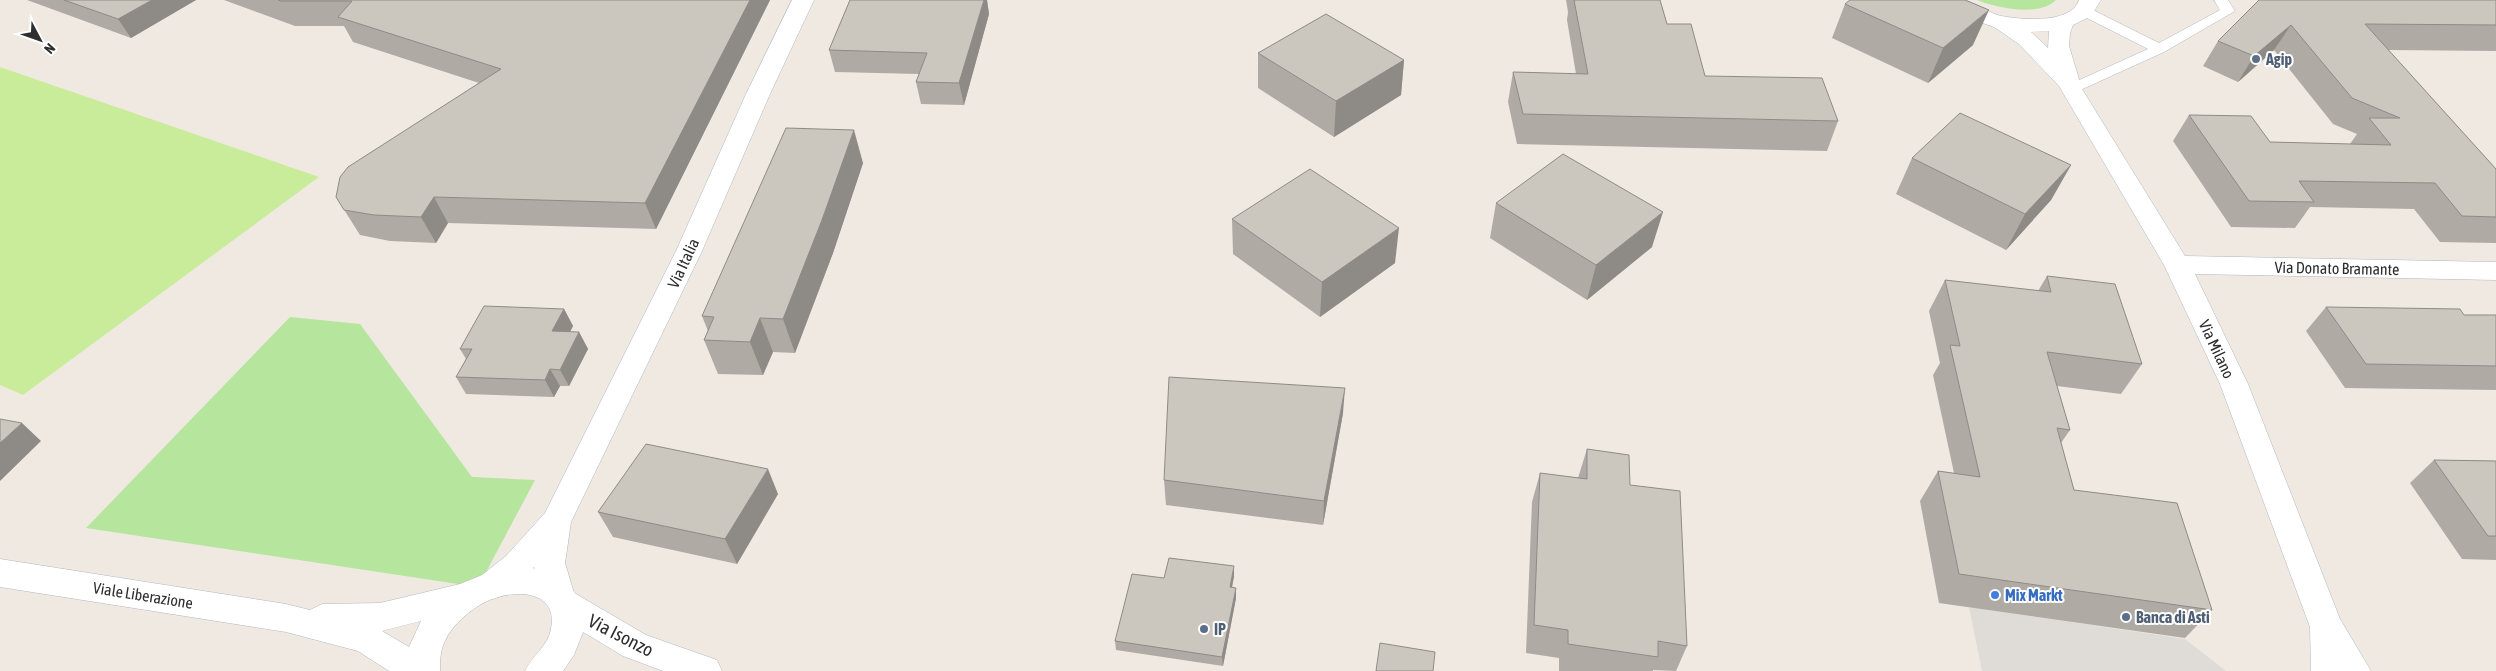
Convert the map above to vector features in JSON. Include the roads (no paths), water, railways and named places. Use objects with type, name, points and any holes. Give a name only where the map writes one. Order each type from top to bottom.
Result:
[{"type":"street","name":"Via Italia","points":[[423,671],[422,658],[426,641],[451,608],[517,565],[556,522],[689,251],[803,0]]},
{"type":"street","points":[[1949,0],[1974,13],[1997,20],[2033,25],[2064,22],[2087,6]]},
{"type":"street","name":"Via Milano","points":[[1997,20],[2027,39],[2071,89],[2177,265],[2234,384],[2326,626],[2354,671]]},
{"type":"street","name":"Via Milano","points":[[2064,22],[2058,32],[2058,46],[2071,89]]},
{"type":"street","name":"Via Donato Bramante","points":[[2177,265],[2496,272]]},
{"type":"street","name":"Via Italia","points":[[542,671],[554,657],[565,639],[568,621],[549,563],[556,522]]},
{"type":"street","name":"Viale Liberazione","points":[[0,573],[286,618],[367,639],[418,671]]},
{"type":"street","name":"Via Isonzo","points":[[481,590],[512,581],[530,581],[546,585],[562,599],[635,646],[705,671]]},
{"type":"street","name":"Viale Liberazione","points":[[286,618],[380,618],[481,590]]},
{"type":"street","name":"Via Milano","points":[[2326,626],[2328,671]]},
{"type":"lane","points":[[2071,89],[2159,49],[2228,11],[2222,0]]},
{"type":"lane","points":[[2087,6],[2159,49]]},
{"type":"place","name":"Agip","points":[[2256,59]]},
{"type":"place","name":"Mix Markt","points":[[1995,595]]},
{"type":"place","name":"Banca di Asti","points":[[2126,617]]},
{"type":"place","name":"IP","points":[[1204,629]]}]
